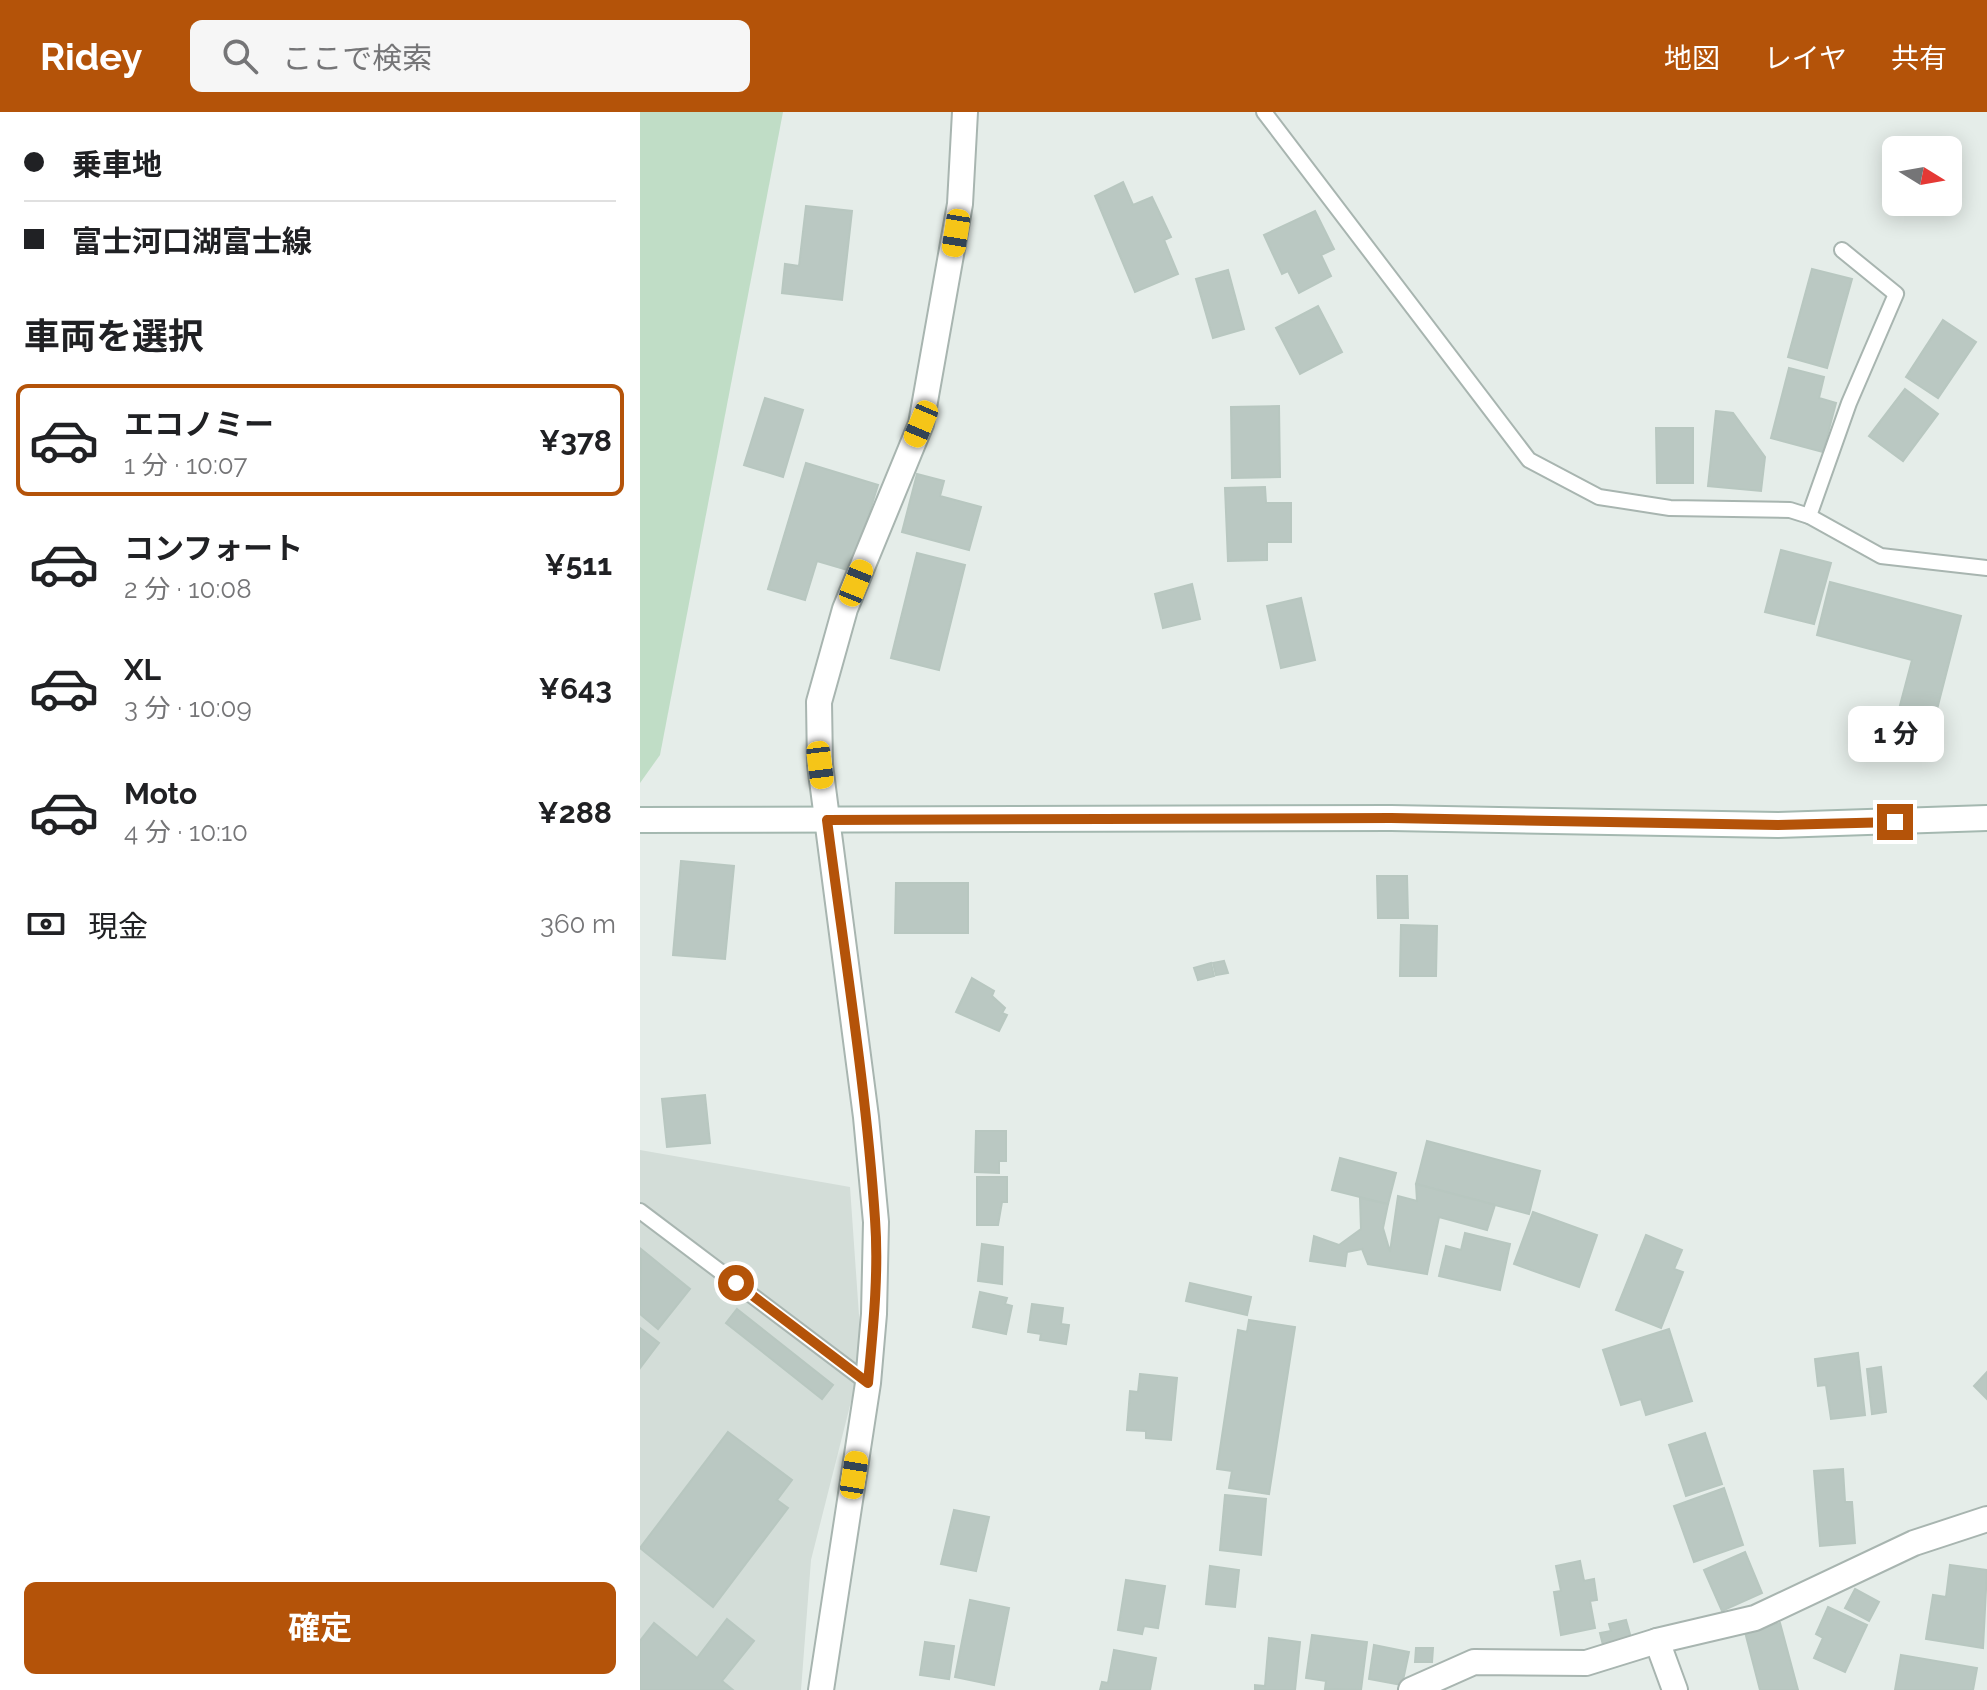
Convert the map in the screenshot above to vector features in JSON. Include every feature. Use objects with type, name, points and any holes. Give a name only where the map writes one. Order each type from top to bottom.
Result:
[{"type":"street","points":[[821,1690],[868,1383],[874,1314],[876,1222],[866,1117],[820,765],[819,702],[845,609],[921,424],[960,204],[965,112]]},
{"type":"street","points":[[640,820],[1391,818],[1778,825],[1987,818]]},
{"type":"street","points":[[1411,1690],[1474,1662],[1586,1663],[1657,1641],[1755,1618],[1914,1543],[1987,1519]]},
{"type":"street","points":[[1657,1641],[1675,1690]]},
{"type":"lane","points":[[1264,112],[1529,460],[1599,497],[1670,508],[1790,510],[1809,516],[1881,556],[1987,568]]},
{"type":"lane","points":[[1809,516],[1849,403],[1896,294],[1842,250]]},
{"type":"lane","points":[[640,1211],[868,1383]]},
{"type":"shaded area","points":[[640,1150],[850,1187],[862,1358],[811,1560],[801,1690],[640,1690]]},
{"type":"green space","points":[[640,112],[783,112],[660,755],[640,783]]},
{"type":"building","points":[[1123,182],[1133,205],[1152,197],[1171,237],[1164,240],[1178,274],[1135,292],[1095,196]]},
{"type":"building","points":[[806,206],[852,211],[842,300],[782,293],[785,264],[799,266]]},
{"type":"building","points":[[1315,211],[1334,249],[1321,255],[1331,276],[1299,293],[1288,271],[1282,274],[1264,235]]},
{"type":"building","points":[[1812,269],[1852,279],[1827,368],[1788,357]]},
{"type":"building","points":[[1228,270],[1244,329],[1213,338],[1196,279]]},
{"type":"building","points":[[1318,306],[1342,352],[1300,374],[1276,328]]},
{"type":"building","points":[[1943,320],[1976,342],[1938,398],[1906,377]]},
{"type":"building","points":[[1789,368],[1824,377],[1819,398],[1836,403],[1823,452],[1771,438]]},
{"type":"building","points":[[1905,389],[1938,414],[1903,461],[1869,436]]},
{"type":"building","points":[[765,398],[803,410],[783,477],[744,465]]},
{"type":"building","points":[[1279,406],[1280,477],[1232,478],[1231,407]]},
{"type":"building","points":[[1716,411],[1733,413],[1765,457],[1761,491],[1708,486]]},
{"type":"building","points":[[1656,428],[1693,428],[1693,483],[1657,483]]},
{"type":"building","points":[[806,463],[878,485],[851,571],[817,561],[805,600],[768,589]]},
{"type":"building","points":[[917,474],[944,481],[940,496],[981,507],[969,550],[902,532]]},
{"type":"building","points":[[1265,487],[1266,503],[1291,503],[1291,542],[1267,542],[1267,560],[1228,561],[1225,488]]},
{"type":"building","points":[[1781,550],[1831,563],[1814,624],[1765,612]]},
{"type":"building","points":[[917,553],[965,565],[939,670],[891,658]]},
{"type":"building","points":[[1830,582],[1961,616],[1925,756],[1889,747],[1912,660],[1817,635]]},
{"type":"building","points":[[1192,584],[1200,619],[1163,628],[1155,594]]},
{"type":"building","points":[[1301,598],[1315,660],[1281,668],[1267,606]]},
{"type":"building","points":[[681,861],[734,866],[725,959],[673,955]]},
{"type":"building","points":[[1377,876],[1407,876],[1408,918],[1378,918]]},
{"type":"building","points":[[896,883],[968,883],[968,933],[895,933]]},
{"type":"building","points":[[1401,925],[1437,926],[1436,976],[1400,976]]},
{"type":"building","points":[[1224,961],[1228,973],[1216,975],[1213,963]]},
{"type":"building","points":[[1211,963],[1214,976],[1198,980],[1194,968]]},
{"type":"building","points":[[972,978],[994,991],[992,996],[1005,1008],[1002,1013],[1007,1015],[999,1031],[956,1012]]},
{"type":"building","points":[[705,1095],[710,1143],[667,1147],[662,1099]]},
{"type":"building","points":[[976,1131],[1006,1131],[1006,1161],[999,1161],[999,1173],[975,1172]]},
{"type":"building","points":[[1427,1141],[1540,1171],[1529,1214],[1416,1184]]},
{"type":"building","points":[[1340,1158],[1396,1173],[1388,1204],[1332,1190]]},
{"type":"building","points":[[977,1177],[1007,1177],[1007,1202],[1002,1202],[998,1225],[977,1225]]},
{"type":"building","points":[[1416,1184],[1495,1205],[1487,1230],[1439,1217],[1427,1274],[1368,1264],[1362,1249],[1347,1252],[1345,1266],[1310,1261],[1314,1236],[1339,1245],[1361,1229],[1360,1198],[1388,1204],[1383,1228],[1390,1252],[1398,1196],[1417,1201]]},
{"type":"building","points":[[1533,1212],[1597,1235],[1579,1287],[1514,1264]]},
{"type":"building","points":[[1465,1233],[1510,1244],[1500,1290],[1439,1276],[1446,1246],[1461,1250]]},
{"type":"building","points":[[1646,1235],[1682,1250],[1674,1269],[1683,1272],[1661,1328],[1616,1310]]},
{"type":"building","points":[[982,1244],[1003,1247],[1002,1284],[978,1281]]},
{"type":"building","points":[[641,1249],[690,1289],[658,1329],[640,1314]]},
{"type":"building","points":[[1190,1283],[1251,1297],[1247,1315],[1186,1301]]},
{"type":"building","points":[[980,1292],[1007,1298],[1005,1304],[1012,1306],[1006,1334],[973,1327]]},
{"type":"building","points":[[1032,1304],[1063,1308],[1061,1324],[1069,1325],[1066,1344],[1040,1340],[1041,1334],[1028,1332]]},
{"type":"building","points":[[737,1309],[833,1385],[822,1399],[726,1323]]},
{"type":"building","points":[[1249,1320],[1295,1327],[1269,1494],[1229,1488],[1232,1471],[1217,1469],[1238,1330],[1247,1332]]},
{"type":"building","points":[[640,1328],[659,1343],[640,1368]]},
{"type":"building","points":[[1669,1329],[1692,1401],[1646,1415],[1641,1399],[1621,1405],[1603,1350]]},
{"type":"building","points":[[1858,1353],[1865,1415],[1831,1419],[1826,1385],[1818,1386],[1815,1359]]},
{"type":"building","points":[[1881,1367],[1886,1412],[1872,1414],[1867,1369]]},
{"type":"building","points":[[1987,1372],[1987,1399],[1974,1386]]},
{"type":"building","points":[[1140,1374],[1177,1378],[1171,1440],[1146,1438],[1146,1431],[1127,1430],[1130,1391],[1138,1392]]},
{"type":"building","points":[[728,1432],[792,1480],[777,1500],[788,1508],[713,1607],[640,1548]]},
{"type":"building","points":[[1705,1433],[1722,1484],[1686,1496],[1669,1445]]},
{"type":"building","points":[[1843,1469],[1845,1502],[1852,1502],[1855,1543],[1820,1546],[1814,1471]]},
{"type":"building","points":[[1724,1488],[1743,1545],[1694,1562],[1674,1506]]},
{"type":"building","points":[[1225,1495],[1266,1499],[1261,1555],[1220,1550]]},
{"type":"building","points":[[954,1510],[989,1517],[976,1571],[941,1564]]},
{"type":"building","points":[[1745,1552],[1762,1593],[1722,1611],[1704,1570]]},
{"type":"building","points":[[1580,1561],[1584,1581],[1594,1579],[1597,1600],[1590,1601],[1595,1628],[1561,1635],[1554,1592],[1561,1591],[1556,1566]]},
{"type":"building","points":[[1950,1565],[1987,1570],[1983,1648],[1926,1639],[1933,1595],[1946,1597]]},
{"type":"building","points":[[1210,1566],[1239,1570],[1235,1607],[1206,1604]]},
{"type":"building","points":[[1126,1580],[1165,1586],[1158,1628],[1144,1626],[1142,1634],[1118,1630]]},
{"type":"building","points":[[1855,1589],[1879,1602],[1869,1621],[1845,1608]]},
{"type":"building","points":[[970,1600],[1009,1608],[994,1685],[955,1677]]},
{"type":"building","points":[[1828,1607],[1867,1625],[1845,1672],[1814,1658],[1823,1638],[1816,1634]]},
{"type":"building","points":[[727,1619],[754,1641],[722,1681],[733,1690],[640,1690],[640,1641],[654,1623],[697,1658]]},
{"type":"building","points":[[1626,1620],[1633,1645],[1605,1653],[1600,1633],[1611,1631],[1609,1624]]},
{"type":"building","points":[[1780,1623],[1798,1690],[1760,1690],[1745,1632]]},
{"type":"building","points":[[1312,1635],[1367,1642],[1361,1690],[1325,1689],[1326,1681],[1306,1678]]},
{"type":"building","points":[[1269,1638],[1300,1642],[1295,1690],[1255,1690],[1255,1685],[1265,1686]]},
{"type":"building","points":[[925,1642],[954,1646],[949,1679],[920,1675]]},
{"type":"building","points":[[1374,1645],[1409,1652],[1402,1685],[1369,1679]]},
{"type":"building","points":[[1416,1648],[1433,1648],[1432,1662],[1415,1662]]},
{"type":"building","points":[[1114,1650],[1156,1658],[1150,1690],[1100,1690],[1102,1682],[1108,1683]]},
{"type":"building","points":[[1901,1655],[1977,1668],[1973,1690],[1895,1690]]},
{"type":"route","points":[[736,1283],[868,1383],[874,1314],[876,1222],[866,1117],[827,820],[1391,818],[1778,825],[1895,822]]}]
